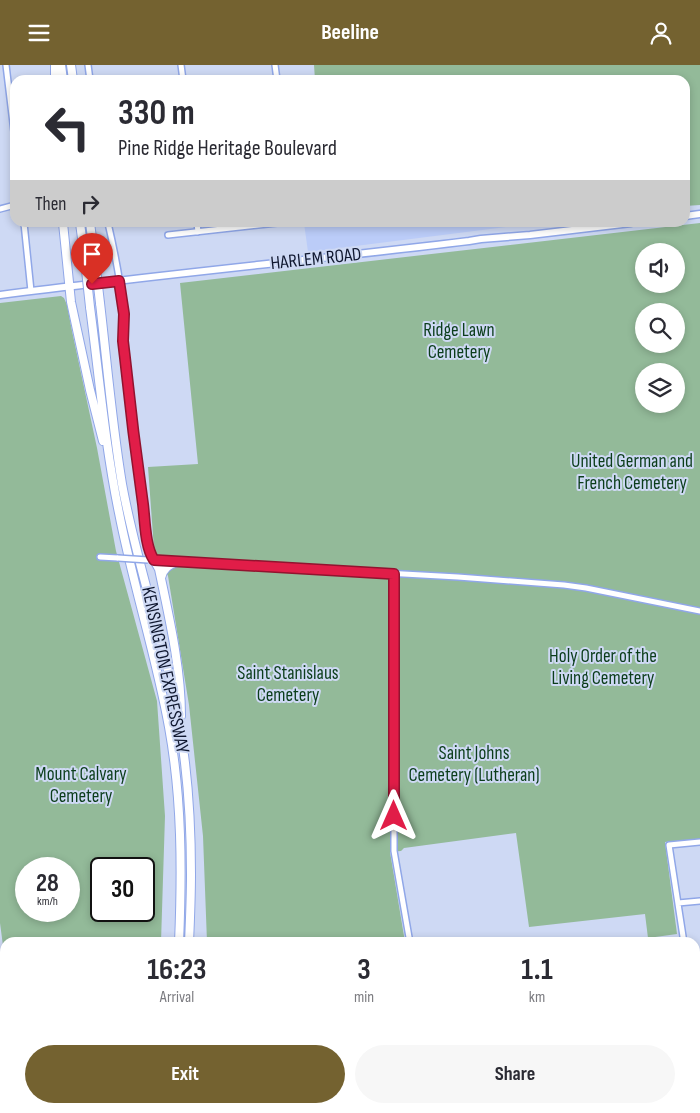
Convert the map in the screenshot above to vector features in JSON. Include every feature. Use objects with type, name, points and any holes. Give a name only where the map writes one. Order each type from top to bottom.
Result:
[{"type":"highway","points":[[63,227],[70,287],[79,341],[98,426],[110,465]]},
{"type":"highway","name":"KENSINGTON EXPRESSWAY","points":[[81,227],[110,465],[119,516],[162,692],[174,761],[181,848],[180,937]]},
{"type":"highway","name":"KENSINGTON EXPRESSWAY","points":[[91,227],[122,484],[174,697],[181,738],[191,831],[189,937]]},
{"type":"highway","points":[[151,560],[157,564],[176,661],[181,694],[181,738]]},
{"type":"highway","points":[[160,578],[166,567],[177,562]]},
{"type":"main road","name":"HARLEM ROAD","points":[[0,295],[597,227]]},
{"type":"street","points":[[6,65],[10,98]]},
{"type":"street","points":[[24,227],[31,291]]},
{"type":"street","points":[[109,227],[115,252],[124,314],[123,341],[151,560]]},
{"type":"street","points":[[197,227],[198,232]]},
{"type":"street","points":[[168,235],[229,227]]},
{"type":"street","points":[[100,557],[564,585],[700,611]]},
{"type":"street","points":[[394,574],[394,851],[409,937]]},
{"type":"street","points":[[683,937],[670,845],[700,842]]},
{"type":"street","points":[[678,903],[700,901]]},
{"type":"shaded area","points":[[305,227],[506,227],[308,252]]},
{"type":"green space","points":[[314,65],[700,65],[700,205],[690,206],[690,75],[315,75]]},
{"type":"green space","points":[[700,223],[700,839],[665,842],[677,934],[648,937],[645,914],[529,927],[516,833],[404,848],[401,851],[390,852],[404,937],[207,937],[203,836],[189,705],[168,576],[154,549],[148,467],[198,464],[180,283],[665,227],[690,227],[690,224]]},
{"type":"green space","name":"Mount Calvary Cemetery","points":[[61,296],[67,305],[116,551],[157,701],[165,816],[161,937],[2,937],[0,923],[0,303]]},
{"type":"route","points":[[92,284],[119,281],[124,314],[123,341],[138,465],[148,540],[154,560],[394,574],[394,816]]},
{"type":"park label","name":"Ridge Lawn Cemetery","points":[[459,341]]},
{"type":"park label","name":"United German and French Cemetery","points":[[632,472]]},
{"type":"park label","name":"Holy Order of the Living Cemetery","points":[[603,667]]},
{"type":"park label","name":"Saint Stanislaus Cemetery","points":[[288,684]]},
{"type":"park label","name":"Saint Johns Cemetery (Lutheran)","points":[[474,764]]}]
